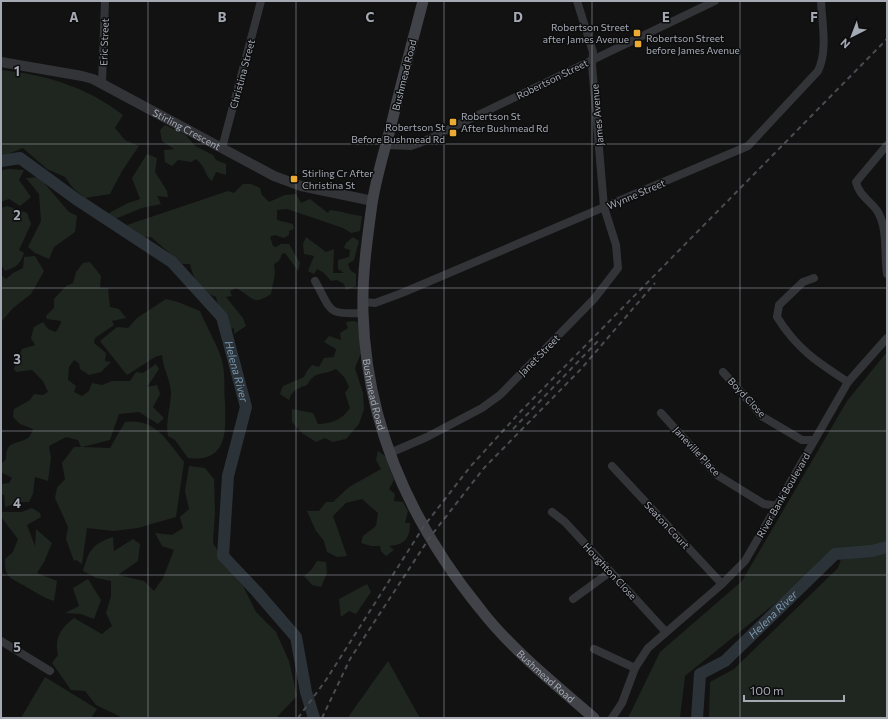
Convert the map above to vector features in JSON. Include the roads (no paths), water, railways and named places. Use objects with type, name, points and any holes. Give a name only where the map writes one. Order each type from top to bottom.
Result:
[{"type":"main road","name":"Bushmead Road","points":[[423,1],[372,201],[366,245],[363,313],[365,348],[373,395],[390,453],[418,518],[457,578],[482,611],[532,662],[594,718]]},
{"type":"street","name":"Eric Street","points":[[102,83],[105,1]]},
{"type":"street","name":"Christina Street","points":[[222,148],[261,1]]},
{"type":"street","name":"James Avenue","points":[[577,1],[593,52],[604,208]]},
{"type":"street","name":"Robertson Street","points":[[386,145],[411,146],[420,143],[715,1]]},
{"type":"street","name":"Wynne Street","points":[[363,302],[375,303],[402,293],[748,146],[818,71],[822,62],[824,48],[821,1]]},
{"type":"street","name":"Stirling Crescent","points":[[1,62],[82,76],[102,83],[254,166],[301,186],[372,201]]},
{"type":"street","points":[[887,145],[856,182],[860,193],[878,212],[886,236],[887,274]]},
{"type":"street","name":"Janet Street","points":[[390,453],[427,437],[482,408],[500,394],[594,299],[618,268],[616,245],[604,208]]},
{"type":"street","points":[[814,278],[803,282],[779,305],[777,317],[794,341],[810,357],[848,382]]},
{"type":"street","points":[[315,281],[332,311],[342,315],[363,313]]},
{"type":"street","name":"River Bank Boulevard","points":[[612,718],[622,703],[636,668],[648,648],[665,631],[722,584],[745,560],[778,506],[848,382],[887,338]]},
{"type":"street","name":"Boyd Close","points":[[723,372],[763,417],[802,440],[814,440]]},
{"type":"street","name":"Janeville Place","points":[[661,413],[717,475],[764,504],[778,506]]},
{"type":"street","name":"Seaton Court","points":[[612,466],[722,584]]},
{"type":"street","name":"Houghton Close","points":[[552,512],[565,522],[665,631]]},
{"type":"street","points":[[573,599],[610,572]]},
{"type":"street","points":[[1,641],[50,671]]},
{"type":"street","points":[[594,649],[636,668]]},
{"type":"waterway","name":"Helena River","points":[[1,161],[20,158],[76,199],[172,262],[222,317],[246,407],[228,476],[223,556],[296,637],[306,692],[314,718]]},
{"type":"waterway","name":"Helena River","points":[[697,718],[700,674],[725,661],[835,554],[872,551],[887,547]]},
{"type":"railway","points":[[298,718],[326,680],[424,526],[470,467],[522,410],[887,39]]},
{"type":"railway","points":[[322,718],[350,659],[430,537],[484,468],[581,369],[655,283]]},
{"type":"railway","points":[[513,429],[598,341]]},
{"type":"place","name":"Robertson Street after James Avenue","points":[[637,33]]},
{"type":"place","name":"Robertson Street before James Avenue","points":[[638,44]]},
{"type":"place","name":"Robertson St After Bushmead Rd","points":[[453,122]]},
{"type":"place","name":"Robertson St Before Bushmead Rd","points":[[453,133]]},
{"type":"place","name":"Stirling Cr After Christina St","points":[[294,179]]}]
